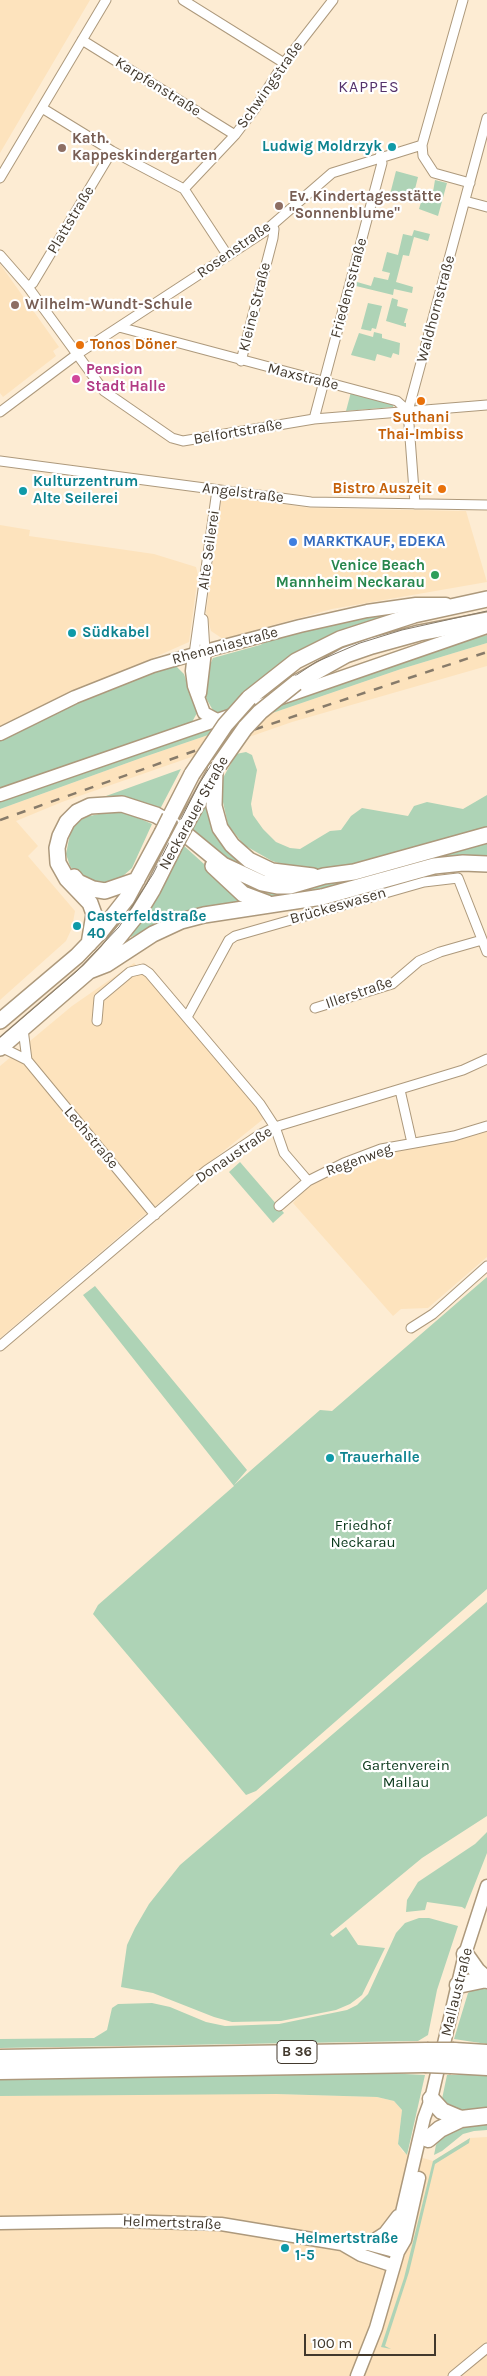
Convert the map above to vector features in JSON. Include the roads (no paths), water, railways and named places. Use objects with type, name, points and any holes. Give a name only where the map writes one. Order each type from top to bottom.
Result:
[{"type":"highway","points":[[465,1954],[477,1971],[487,1980]]},
{"type":"highway","points":[[458,1984],[487,1980]]},
{"type":"highway","name":"B 36","points":[[0,2058],[452,2058],[487,2053]]},
{"type":"highway","name":"B 36","points":[[0,2071],[426,2058]]},
{"type":"highway","name":"B 36","points":[[452,2058],[487,2066]]},
{"type":"highway","points":[[432,2099],[442,2111],[461,2120]]},
{"type":"highway","points":[[428,2139],[440,2129],[461,2120],[487,2116]]},
{"type":"main road","name":"Neckarauer Straße","points":[[0,1021],[89,944],[116,913],[137,880],[192,774],[225,725],[249,698],[296,661],[340,639],[414,615],[487,600]]},
{"type":"main road","name":"Neckarauer Straße","points":[[0,1047],[88,971],[107,952],[139,912],[217,768],[260,712],[296,682],[346,655],[419,633],[487,620]]},
{"type":"main road","points":[[217,768],[214,806],[220,828],[232,845],[249,860],[272,871],[301,876],[324,876],[354,872],[487,835]]},
{"type":"main road","points":[[89,944],[94,914],[90,903],[67,879],[58,863],[57,848],[67,822],[77,812],[90,806],[122,804],[156,815],[178,828],[223,865],[262,883],[290,886],[324,876]]},
{"type":"main road","points":[[137,880],[105,891],[93,889],[78,882],[68,870],[62,856],[67,833],[74,822],[84,815],[96,811],[112,810],[140,813],[176,834],[243,894],[274,905]]},
{"type":"main road","points":[[88,971],[107,964],[154,934],[181,921],[204,915],[322,897],[434,866],[462,863],[487,864]]},
{"type":"street","points":[[0,178],[106,0]]},
{"type":"street","points":[[183,0],[284,63]]},
{"type":"street","name":"Schwingstraße","points":[[184,188],[234,135],[254,110],[284,63],[333,0]]},
{"type":"street","points":[[462,0],[422,145],[423,156],[434,173],[470,183]]},
{"type":"street","name":"Karpfenstraße","points":[[82,40],[234,135]]},
{"type":"street","points":[[42,108],[112,151],[184,188],[228,256]]},
{"type":"street","name":"Waldhornstraße","points":[[415,504],[408,410],[487,118]]},
{"type":"street","name":"Rosenstraße","points":[[0,412],[76,354],[228,256],[272,225],[332,173],[380,156],[422,145]]},
{"type":"street","name":"Plattstraße","points":[[28,287],[33,283],[112,151]]},
{"type":"street","name":"Friedensstraße","points":[[314,419],[382,164],[380,156]]},
{"type":"street","points":[[465,201],[487,207]]},
{"type":"street","name":"Kleine Straße","points":[[241,361],[273,238],[274,229],[272,225]]},
{"type":"street","name":"Belfortstraße","points":[[0,255],[28,287],[104,391],[172,438],[183,441],[314,419],[408,410]]},
{"type":"street","name":"Maxstraße","points":[[119,327],[396,401],[408,410]]},
{"type":"street","points":[[408,410],[487,405]]},
{"type":"street","name":"Angelstraße","points":[[0,461],[311,502],[487,505]]},
{"type":"street","name":"Alte Seilerei","points":[[204,713],[199,697],[201,610],[217,490]]},
{"type":"street","name":"Rhenaniastraße","points":[[0,734],[75,697],[153,666],[199,652],[367,611],[416,604],[463,605]]},
{"type":"street","points":[[0,795],[487,627]]},
{"type":"street","points":[[195,728],[204,713],[219,721]]},
{"type":"street","name":"Brückeswasen","points":[[187,1017],[229,940],[235,936],[405,886],[458,878],[487,952]]},
{"type":"street","name":"Illerstraße","points":[[315,1008],[392,984],[419,961],[440,952],[482,940]]},
{"type":"street","points":[[97,1021],[99,998],[130,972],[143,969],[149,973],[260,1104],[275,1127]]},
{"type":"street","points":[[23,1029],[27,1060]]},
{"type":"street","name":"Lechstraße","points":[[0,1047],[27,1060],[155,1215]]},
{"type":"street","name":"Donaustraße","points":[[0,1346],[207,1170],[275,1127],[464,1070],[487,1059]]},
{"type":"street","name":"Regenweg","points":[[400,1090],[412,1143]]},
{"type":"street","name":"Regenweg","points":[[279,1206],[308,1181],[344,1163],[380,1149],[454,1136],[487,1126]]},
{"type":"street","name":"Regenweg","points":[[275,1127],[284,1153],[308,1181]]},
{"type":"street","points":[[411,1328],[433,1314],[487,1266]]},
{"type":"street","name":"Mallaustraße","points":[[398,2252],[396,2238],[424,2118],[432,2099],[465,1954],[487,1886]]},
{"type":"street","name":"Mallaustraße","points":[[358,2376],[376,2328],[398,2252],[405,2240],[432,2119],[432,2099]]},
{"type":"street","points":[[368,2244],[390,2229],[404,2208]]},
{"type":"street","name":"Helmertstraße","points":[[0,2223],[120,2221],[222,2224],[342,2244],[368,2244],[398,2252]]},
{"type":"street","name":"Helmertstraße","points":[[342,2244],[361,2255],[394,2266]]},
{"type":"street","points":[[453,2376],[487,2348]]},
{"type":"tram line","points":[[0,1037],[77,971],[119,927],[153,874],[199,784],[225,743],[255,708],[274,690],[316,662],[360,643],[402,630],[487,611]]},
{"type":"railway","points":[[0,820],[262,727],[487,652]]},
{"type":"place","name":"Ludwig Moldrzyk","points":[[392,147]]},
{"type":"place","name":"Kath. Kappeskindergarten","points":[[62,148]]},
{"type":"place","name":"Ev. Kindertagesstätte \"Sonnenblume\"","points":[[279,206]]},
{"type":"place","name":"Wilhelm-Wundt-Schule","points":[[15,305]]},
{"type":"place","name":"Tonos Döner","points":[[80,345]]},
{"type":"place","name":"Pension Stadt Halle","points":[[76,379]]},
{"type":"place","name":"Suthani Thai-Imbiss","points":[[421,401]]},
{"type":"place","name":"Bistro Auszeit","points":[[442,489]]},
{"type":"place","name":"Kulturzentrum Alte Seilerei","points":[[23,491]]},
{"type":"place","name":"MARKTKAUF, EDEKA","points":[[293,542]]},
{"type":"place","name":"Venice Beach Mannheim Neckarau","points":[[435,575]]},
{"type":"place","name":"Südkabel","points":[[72,633]]},
{"type":"place","name":"Casterfeldstraße 40","points":[[77,926]]},
{"type":"place","name":"Trauerhalle","points":[[330,1458]]},
{"type":"place","name":"Helmertstraße 1-5","points":[[285,2248]]},
{"type":"district","name":"KAPPES","points":[[369,87]]},
{"type":"park label","name":"Friedhof Neckarau","points":[[363,1534]]},
{"type":"park label","name":"Gartenverein Mallau","points":[[406,1774]]}]
